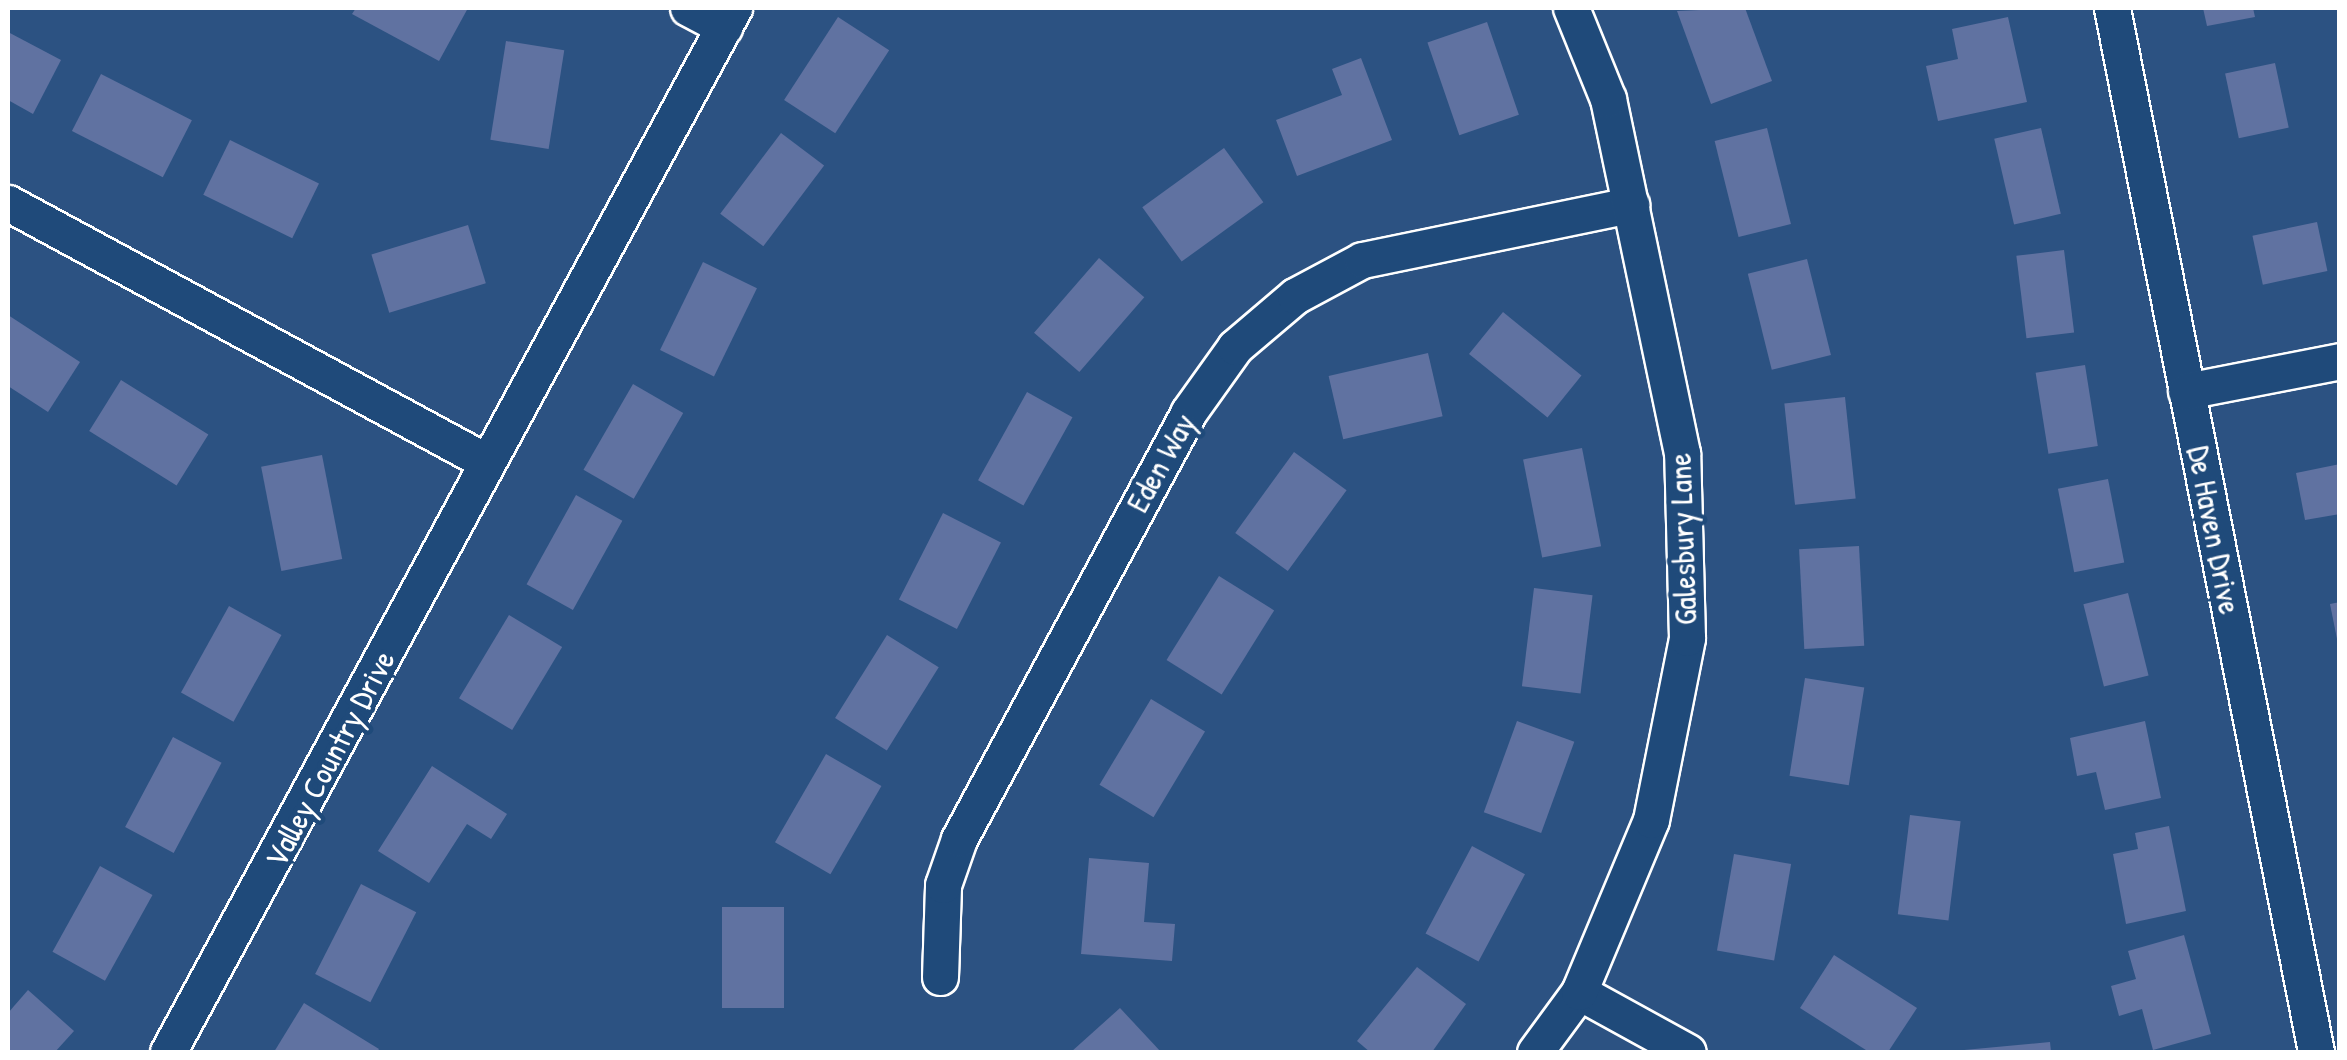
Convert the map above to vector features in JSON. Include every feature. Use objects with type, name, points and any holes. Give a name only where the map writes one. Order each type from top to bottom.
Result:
[{"type":"street","points":[[688,8],[729,17]]},
{"type":"street","name":"Galesbury Lane","points":[[1535,1052],[1579,992],[1651,820],[1687,638],[1682,453],[1608,98],[1571,8]]},
{"type":"street","name":"De Haven Drive","points":[[2112,8],[2316,1052]]},
{"type":"street","name":"Valley Country Drive","points":[[168,1052],[729,17]]},
{"type":"street","points":[[8,203],[488,462]]},
{"type":"street","name":"Eden Way","points":[[940,977],[942,885],[958,839],[1188,414],[1236,347],[1295,296],[1362,260],[1631,205]]},
{"type":"street","points":[[2186,391],[2340,361]]},
{"type":"street","points":[[1579,992],[1688,1052]]},
{"type":"building","points":[[356,8],[468,8],[439,61],[352,14]]},
{"type":"building","points":[[1745,8],[1772,81],[1711,104],[1677,11]]},
{"type":"building","points":[[2203,8],[2253,8],[2255,17],[2207,26]]},
{"type":"building","points":[[838,17],[889,50],[835,133],[784,100]]},
{"type":"building","points":[[2008,17],[2027,102],[1938,121],[1926,66],[1958,59],[1952,29]]},
{"type":"building","points":[[1487,22],[1519,115],[1459,135],[1427,43]]},
{"type":"building","points":[[8,32],[61,60],[33,114],[8,100]]},
{"type":"building","points":[[506,41],[564,50],[549,149],[490,140]]},
{"type":"building","points":[[1361,58],[1392,140],[1297,176],[1276,120],[1342,95],[1332,69]]},
{"type":"building","points":[[2275,63],[2289,128],[2239,138],[2225,74]]},
{"type":"building","points":[[101,74],[192,120],[163,177],[72,131]]},
{"type":"building","points":[[1767,128],[1791,224],[1739,237],[1715,141]]},
{"type":"building","points":[[2041,128],[2061,214],[2014,225],[1994,139]]},
{"type":"building","points":[[781,133],[824,165],[763,246],[720,214]]},
{"type":"building","points":[[230,140],[319,183],[292,238],[203,195]]},
{"type":"building","points":[[1224,148],[1263,202],[1182,262],[1142,207]]},
{"type":"building","points":[[2317,222],[2327,271],[2263,285],[2252,236]]},
{"type":"building","points":[[468,225],[486,283],[389,313],[371,255]]},
{"type":"building","points":[[2064,250],[2074,332],[2026,338],[2016,256]]},
{"type":"building","points":[[1099,258],[1144,297],[1079,372],[1034,333]]},
{"type":"building","points":[[1807,259],[1831,355],[1772,370],[1748,274]]},
{"type":"building","points":[[703,262],[757,288],[714,376],[660,350]]},
{"type":"building","points":[[1503,312],[1581,376],[1548,418],[1469,354]]},
{"type":"building","points":[[8,315],[80,362],[48,412],[8,386]]},
{"type":"building","points":[[1428,353],[1443,416],[1343,439],[1329,376]]},
{"type":"building","points":[[2085,365],[2098,446],[2048,454],[2036,373]]},
{"type":"building","points":[[121,380],[208,435],[177,485],[89,431]]},
{"type":"building","points":[[633,384],[683,413],[634,499],[584,470]]},
{"type":"building","points":[[1027,392],[1072,417],[1024,506],[978,480]]},
{"type":"building","points":[[1845,397],[1856,498],[1795,505],[1784,403]]},
{"type":"building","points":[[1582,448],[1601,546],[1542,558],[1523,459]]},
{"type":"building","points":[[1294,452],[1347,490],[1288,571],[1235,533]]},
{"type":"building","points":[[322,455],[342,559],[281,571],[261,467]]},
{"type":"building","points":[[2340,464],[2340,514],[2305,520],[2296,473]]},
{"type":"building","points":[[2108,479],[2124,562],[2074,572],[2058,489]]},
{"type":"building","points":[[576,495],[622,521],[573,610],[527,584]]},
{"type":"building","points":[[943,513],[1001,543],[957,629],[899,599]]},
{"type":"building","points":[[1859,546],[1864,646],[1804,649],[1799,549]]},
{"type":"building","points":[[1219,576],[1274,610],[1222,694],[1167,660]]},
{"type":"building","points":[[1534,588],[1593,595],[1580,693],[1522,686]]},
{"type":"building","points":[[2128,593],[2149,675],[2104,687],[2083,604]]},
{"type":"building","points":[[2340,602],[2340,644],[2338,644],[2330,604]]},
{"type":"building","points":[[229,606],[281,635],[233,722],[181,693]]},
{"type":"building","points":[[509,615],[562,647],[512,730],[459,698]]},
{"type":"building","points":[[887,635],[939,667],[887,750],[835,718]]},
{"type":"building","points":[[1805,678],[1864,687],[1849,785],[1790,776]]},
{"type":"building","points":[[1151,699],[1205,731],[1153,817],[1099,785]]},
{"type":"building","points":[[1517,721],[1574,742],[1541,833],[1484,812]]},
{"type":"building","points":[[2145,721],[2161,798],[2105,810],[2096,772],[2077,776],[2070,738]]},
{"type":"building","points":[[173,737],[222,763],[174,853],[125,827]]},
{"type":"building","points":[[826,754],[881,786],[830,874],[775,842]]},
{"type":"building","points":[[432,766],[507,814],[491,839],[467,824],[429,883],[378,851]]},
{"type":"building","points":[[1910,815],[1961,821],[1948,920],[1898,914]]},
{"type":"building","points":[[2169,826],[2186,911],[2126,924],[2113,854],[2138,849],[2135,833]]},
{"type":"building","points":[[1472,846],[1525,874],[1478,962],[1426,933]]},
{"type":"building","points":[[1734,854],[1791,864],[1774,961],[1717,951]]},
{"type":"building","points":[[1089,858],[1149,863],[1144,922],[1175,924],[1172,961],[1081,954]]},
{"type":"building","points":[[100,866],[152,895],[105,981],[52,952]]},
{"type":"building","points":[[361,884],[416,912],[370,1002],[315,974]]},
{"type":"building","points":[[722,907],[784,907],[784,1008],[722,1008]]},
{"type":"building","points":[[2184,935],[2211,1034],[2153,1050],[2142,1009],[2119,1016],[2111,986],[2136,979],[2128,951]]},
{"type":"building","points":[[1834,955],[1917,1008],[1888,1052],[1869,1052],[1800,1008]]},
{"type":"building","points":[[1417,967],[1466,1004],[1432,1052],[1370,1052],[1357,1041]]},
{"type":"building","points":[[28,990],[74,1031],[55,1052],[8,1052],[8,1013]]},
{"type":"building","points":[[304,1003],[379,1049],[274,1052]]},
{"type":"building","points":[[1120,1008],[1161,1052],[1071,1052]]},
{"type":"building","points":[[2050,1042],[2051,1052],[1964,1052],[1964,1050]]}]
